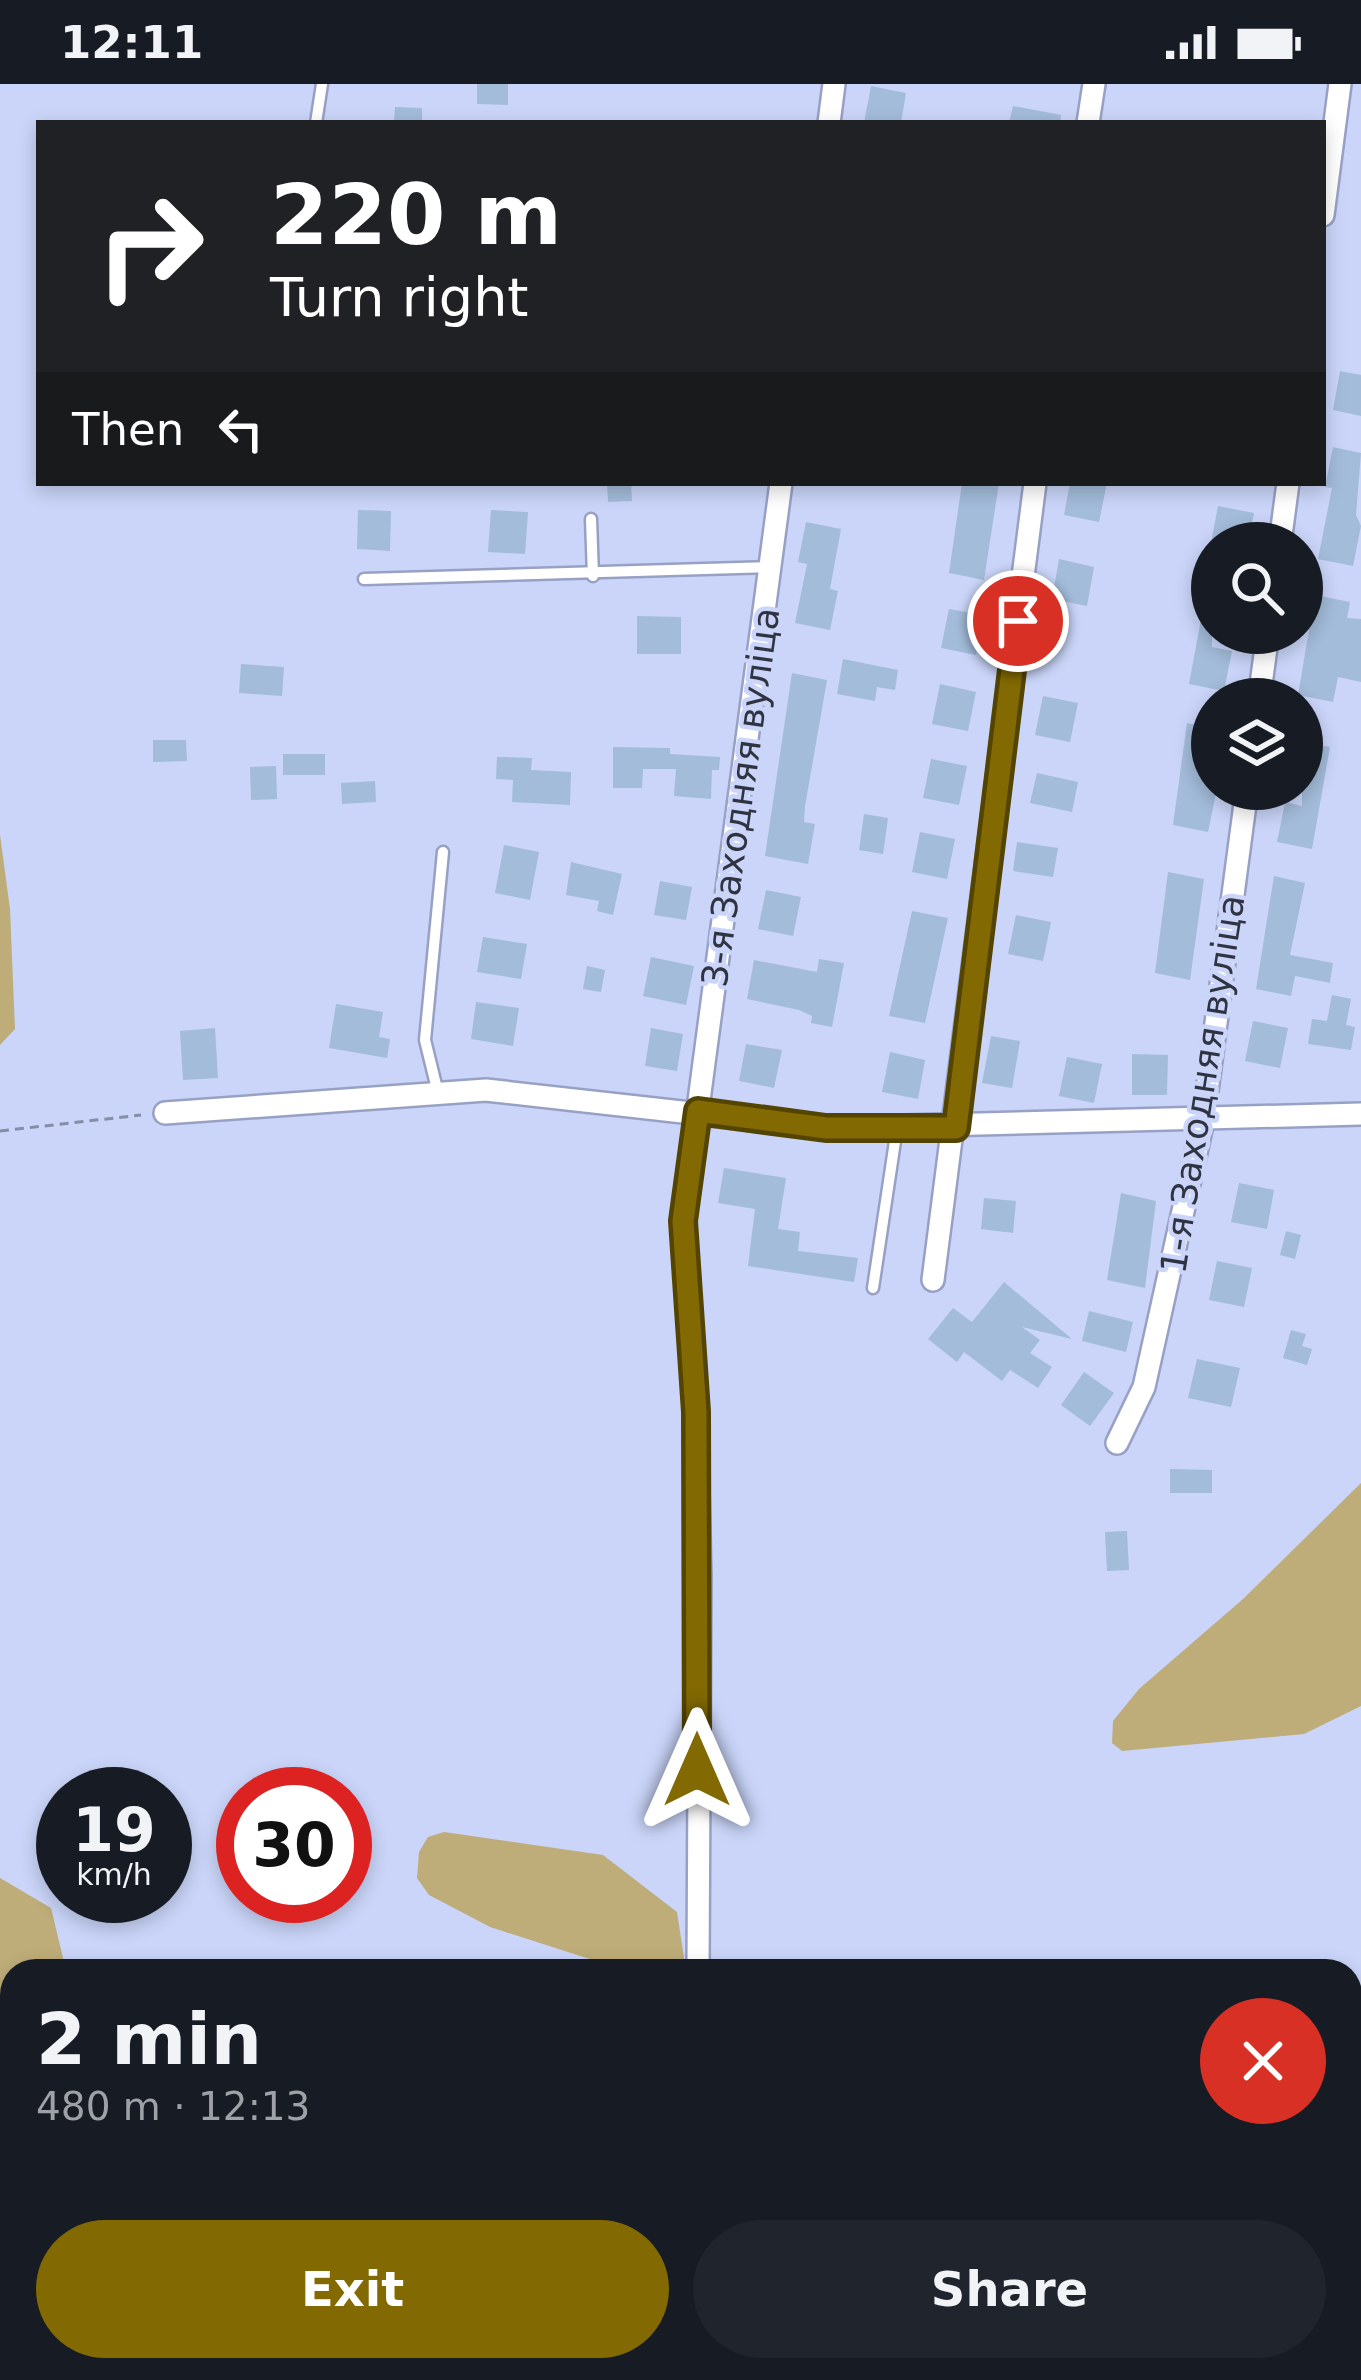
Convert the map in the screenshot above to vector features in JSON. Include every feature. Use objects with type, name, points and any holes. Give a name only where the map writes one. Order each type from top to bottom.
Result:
[{"type":"street","points":[[829,120],[834,84]]},
{"type":"street","points":[[1088,120],[1094,84]]},
{"type":"street","points":[[1326,192],[1340,84]]},
{"type":"street","name":"3-я Заходняя вуліца","points":[[698,1959],[698,1505],[683,1221],[781,486]]},
{"type":"street","points":[[933,1280],[1035,486]]},
{"type":"street","points":[[1283,522],[1288,486]]},
{"type":"street","name":"1-я Заходняя вуліца","points":[[1117,1443],[1144,1387],[1203,1120],[1244,810]]},
{"type":"street","points":[[165,1113],[486,1090],[826,1128],[1361,1114]]},
{"type":"lane","points":[[316,120],[322,84]]},
{"type":"lane","points":[[592,518],[593,576]]},
{"type":"lane","points":[[364,579],[593,576],[770,567]]},
{"type":"lane","points":[[439,1093],[425,1040],[427,973],[443,852]]},
{"type":"lane","points":[[873,1288],[897,1128]]},
{"type":"path","points":[[0,1131],[165,1113]]},
{"type":"shaded area","points":[[0,835],[10,909],[15,1029],[0,1045]]},
{"type":"shaded area","points":[[1361,1483],[1361,1706],[1304,1734],[1122,1751],[1112,1743],[1113,1721],[1139,1689],[1243,1599]]},
{"type":"shaded area","points":[[444,1832],[603,1855],[677,1912],[684,1959],[590,1959],[490,1927],[429,1895],[417,1878],[419,1852],[428,1837]]},
{"type":"shaded area","points":[[0,1878],[36,1899],[36,1923],[55,1923],[63,1959],[0,1959]]},
{"type":"building","points":[[477,84],[508,84],[508,105],[477,104]]},
{"type":"building","points":[[871,86],[906,93],[902,120],[865,120]]},
{"type":"building","points":[[1013,106],[1061,115],[1060,120],[1010,120]]},
{"type":"building","points":[[395,107],[422,108],[422,120],[394,120]]},
{"type":"building","points":[[1340,371],[1361,375],[1361,416],[1333,410]]},
{"type":"building","points":[[1333,447],[1361,453],[1356,515],[1361,526],[1353,566],[1323,560],[1332,488],[1326,486]]},
{"type":"building","points":[[607,486],[631,486],[632,501],[608,502]]},
{"type":"building","points":[[962,486],[999,486],[984,580],[949,573]]},
{"type":"building","points":[[1069,486],[1106,486],[1099,522],[1064,515]]},
{"type":"building","points":[[1218,506],[1254,513],[1252,522],[1215,522]]},
{"type":"building","points":[[358,510],[391,511],[390,551],[357,549]]},
{"type":"building","points":[[491,510],[528,512],[525,554],[488,552]]},
{"type":"building","points":[[806,522],[841,529],[830,589],[838,591],[830,630],[795,623],[807,564],[798,562]]},
{"type":"building","points":[[1059,559],[1094,567],[1087,606],[1052,599]]},
{"type":"building","points":[[1323,597],[1350,602],[1347,618],[1361,619],[1361,682],[1338,677],[1333,702],[1323,700],[1323,678],[1301,678],[1305,654],[1323,654]]},
{"type":"building","points":[[949,609],[984,615],[976,655],[941,648]]},
{"type":"building","points":[[637,616],[681,617],[681,654],[637,654]]},
{"type":"building","points":[[1195,654],[1231,654],[1227,678],[1191,678],[1189,684]]},
{"type":"building","points":[[843,659],[898,670],[895,690],[877,687],[875,701],[837,694]]},
{"type":"building","points":[[241,664],[284,667],[282,696],[239,693]]},
{"type":"building","points":[[792,673],[827,680],[805,806],[804,822],[815,824],[808,864],[765,856]]},
{"type":"building","points":[[940,684],[976,692],[968,731],[932,724]]},
{"type":"building","points":[[1043,696],[1078,703],[1070,742],[1035,735]]},
{"type":"building","points":[[1187,723],[1191,724],[1191,810],[1213,810],[1208,832],[1173,825]]},
{"type":"building","points":[[153,740],[186,740],[187,761],[153,762]]},
{"type":"building","points":[[1323,746],[1330,747],[1323,787]]},
{"type":"building","points":[[613,747],[670,748],[670,754],[720,757],[719,770],[712,770],[711,799],[674,796],[676,769],[643,769],[642,788],[613,788]]},
{"type":"building","points":[[283,754],[325,754],[325,775],[283,775]]},
{"type":"building","points":[[497,757],[532,758],[531,770],[571,772],[570,805],[512,802],[513,780],[496,779]]},
{"type":"building","points":[[931,759],[967,766],[959,805],[923,798]]},
{"type":"building","points":[[276,766],[277,799],[251,800],[250,767]]},
{"type":"building","points":[[1037,773],[1078,782],[1072,812],[1030,803]]},
{"type":"building","points":[[375,781],[376,802],[342,804],[341,783]]},
{"type":"building","points":[[1283,810],[1319,810],[1312,849],[1277,842]]},
{"type":"building","points":[[864,814],[888,818],[883,854],[859,850]]},
{"type":"building","points":[[920,832],[955,839],[947,879],[912,872]]},
{"type":"building","points":[[1017,842],[1058,848],[1053,877],[1013,871]]},
{"type":"building","points":[[504,845],[539,852],[530,900],[495,893]]},
{"type":"building","points":[[571,862],[622,874],[613,915],[597,911],[599,901],[566,895]]},
{"type":"building","points":[[1168,872],[1204,879],[1190,980],[1155,973]]},
{"type":"building","points":[[1274,876],[1305,883],[1290,955],[1333,963],[1330,983],[1295,976],[1291,996],[1256,989]]},
{"type":"building","points":[[660,881],[692,887],[686,920],[654,915]]},
{"type":"building","points":[[766,890],[801,897],[793,936],[758,929]]},
{"type":"building","points":[[912,911],[948,918],[925,1023],[889,1016]]},
{"type":"building","points":[[1016,915],[1051,922],[1043,961],[1008,954]]},
{"type":"building","points":[[483,937],[527,944],[521,979],[477,972]]},
{"type":"building","points":[[651,957],[694,966],[686,1005],[643,996]]},
{"type":"building","points":[[819,959],[844,963],[832,1027],[811,1023],[812,1016],[799,1010],[747,999],[754,960],[817,972]]},
{"type":"building","points":[[587,966],[605,970],[601,992],[583,989]]},
{"type":"building","points":[[1332,995],[1351,999],[1346,1025],[1355,1027],[1351,1050],[1308,1044],[1312,1019],[1327,1021]]},
{"type":"building","points":[[476,1002],[519,1008],[513,1046],[471,1039]]},
{"type":"building","points":[[336,1004],[383,1012],[379,1037],[390,1039],[387,1058],[329,1048]]},
{"type":"building","points":[[1253,1021],[1288,1028],[1280,1068],[1245,1061]]},
{"type":"building","points":[[215,1028],[218,1078],[183,1080],[180,1031]]},
{"type":"building","points":[[651,1028],[683,1034],[677,1071],[645,1066]]},
{"type":"building","points":[[991,1036],[1020,1041],[1012,1088],[982,1083]]},
{"type":"building","points":[[746,1044],[782,1050],[774,1088],[739,1081]]},
{"type":"building","points":[[890,1052],[925,1060],[918,1099],[882,1092]]},
{"type":"building","points":[[1132,1054],[1168,1055],[1167,1095],[1132,1095]]},
{"type":"building","points":[[1067,1057],[1102,1064],[1094,1103],[1059,1096]]},
{"type":"building","points":[[724,1168],[786,1178],[778,1229],[800,1232],[798,1251],[858,1258],[854,1282],[748,1266],[755,1209],[718,1203]]},
{"type":"building","points":[[1239,1183],[1274,1190],[1267,1229],[1231,1222]]},
{"type":"building","points":[[1121,1193],[1156,1201],[1145,1288],[1107,1280]]},
{"type":"building","points":[[984,1198],[1016,1201],[1013,1233],[981,1229]]},
{"type":"building","points":[[1286,1231],[1301,1235],[1295,1259],[1280,1255]]},
{"type":"building","points":[[1217,1261],[1252,1268],[1244,1307],[1209,1300]]},
{"type":"building","points":[[1004,1282],[1072,1339],[1022,1327],[1040,1340],[1030,1353],[1052,1367],[1038,1388],[1010,1370],[1002,1381],[964,1352],[957,1362],[928,1339],[953,1308],[972,1322]]},
{"type":"building","points":[[1089,1311],[1133,1322],[1126,1352],[1082,1341]]},
{"type":"building","points":[[1291,1330],[1306,1334],[1302,1346],[1312,1349],[1307,1365],[1283,1358]]},
{"type":"building","points":[[1197,1359],[1240,1368],[1231,1407],[1188,1398]]},
{"type":"building","points":[[1084,1372],[1114,1393],[1090,1426],[1061,1405]]},
{"type":"building","points":[[1170,1469],[1212,1470],[1212,1493],[1170,1493]]},
{"type":"building","points":[[1127,1531],[1129,1570],[1107,1571],[1105,1532]]},
{"type":"route","points":[[697,1770],[696,1412],[683,1221],[698,1111],[826,1128],[956,1128],[1018,621]]}]
